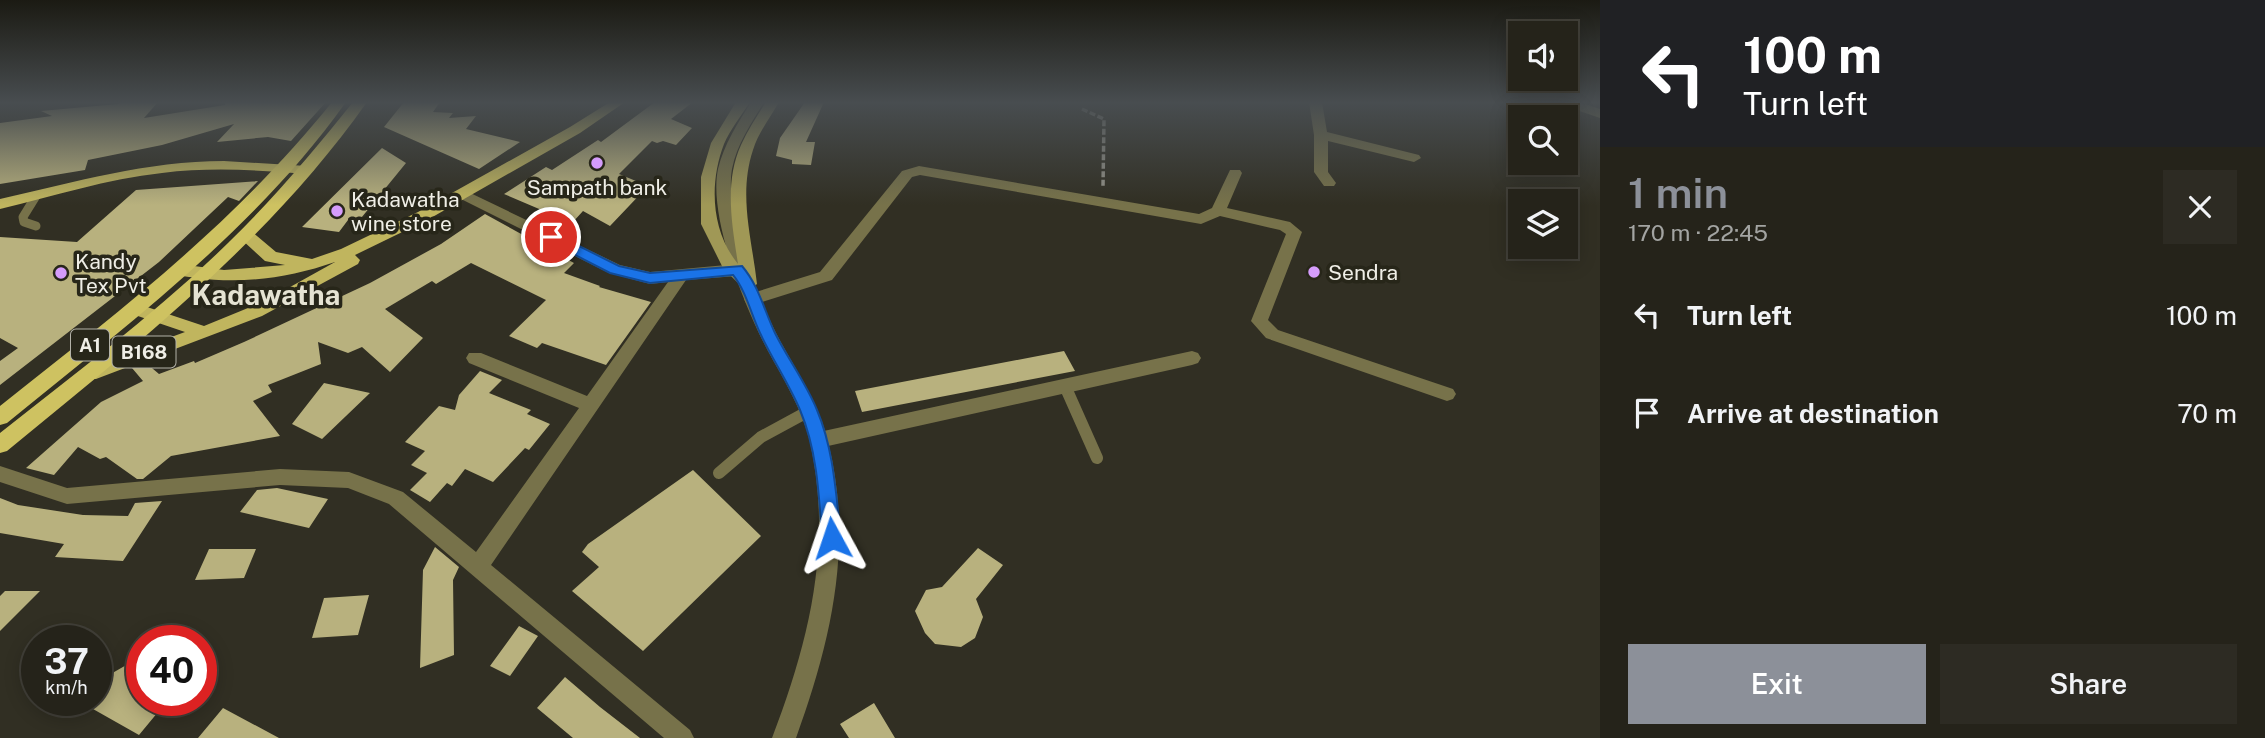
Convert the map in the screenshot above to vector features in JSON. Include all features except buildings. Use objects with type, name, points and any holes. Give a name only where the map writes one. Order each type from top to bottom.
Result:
[{"type":"highway","name":"A1","points":[[0,417],[135,309],[229,225],[285,168],[311,136]]},
{"type":"highway","name":"A1","points":[[0,445],[159,315],[203,275],[246,235],[307,170],[333,136]]},
{"type":"main road","name":"B168","points":[[86,375],[280,301],[355,258],[374,243],[560,136]]},
{"type":"main road","points":[[722,136],[708,177],[709,223],[729,264],[737,270],[750,291]]},
{"type":"main road","points":[[750,291],[737,209],[739,174],[753,136]]},
{"type":"main road","points":[[0,204],[141,171],[211,165],[307,170]]},
{"type":"main road","points":[[246,235],[271,257],[314,264]]},
{"type":"main road","name":"B168","points":[[203,275],[282,274],[374,243]]},
{"type":"main road","points":[[179,270],[203,275]]},
{"type":"main road","points":[[135,309],[203,332]]},
{"type":"street","points":[[738,136],[732,148],[724,178],[723,196],[727,221],[750,291],[809,411],[819,440],[832,538],[824,616],[813,657],[784,738]]},
{"type":"street","points":[[1321,136],[1321,172],[1329,183]]},
{"type":"street","points":[[1327,136],[1414,158]]},
{"type":"street","points":[[750,291],[826,276],[907,174],[919,170],[1202,219],[1218,211],[1235,173]]},
{"type":"street","points":[[462,194],[615,270],[650,278],[737,270]]},
{"type":"street","points":[[1218,211],[1284,226],[1294,232],[1259,321],[1272,334],[1447,394]]},
{"type":"street","points":[[478,566],[680,277]]},
{"type":"street","points":[[475,358],[591,405]]},
{"type":"street","points":[[819,440],[1192,358]]},
{"type":"street","points":[[0,474],[67,496],[280,477],[349,480],[397,498],[682,738]]},
{"type":"lane","points":[[36,196],[23,217],[24,222],[36,226]]},
{"type":"lane","points":[[1065,386],[1097,458]]},
{"type":"lane","points":[[719,473],[748,444],[775,425],[809,411]]},
{"type":"path","points":[[1102,202],[1104,136]]},
{"type":"place","name":"Sampath bank","points":[[597,163]]},
{"type":"place","name":"Kadawatha wine store","points":[[337,211]]},
{"type":"place","name":"Sendra","points":[[1314,272]]},
{"type":"place","name":"Kandy Tex Pvt","points":[[61,273]]},
{"type":"district","name":"Kadawatha","points":[[266,294]]},
{"type":"route","points":[[551,237],[615,270],[650,278],[737,270],[749,284],[752,299],[769,335],[809,411],[819,440],[825,472],[832,538]]}]
